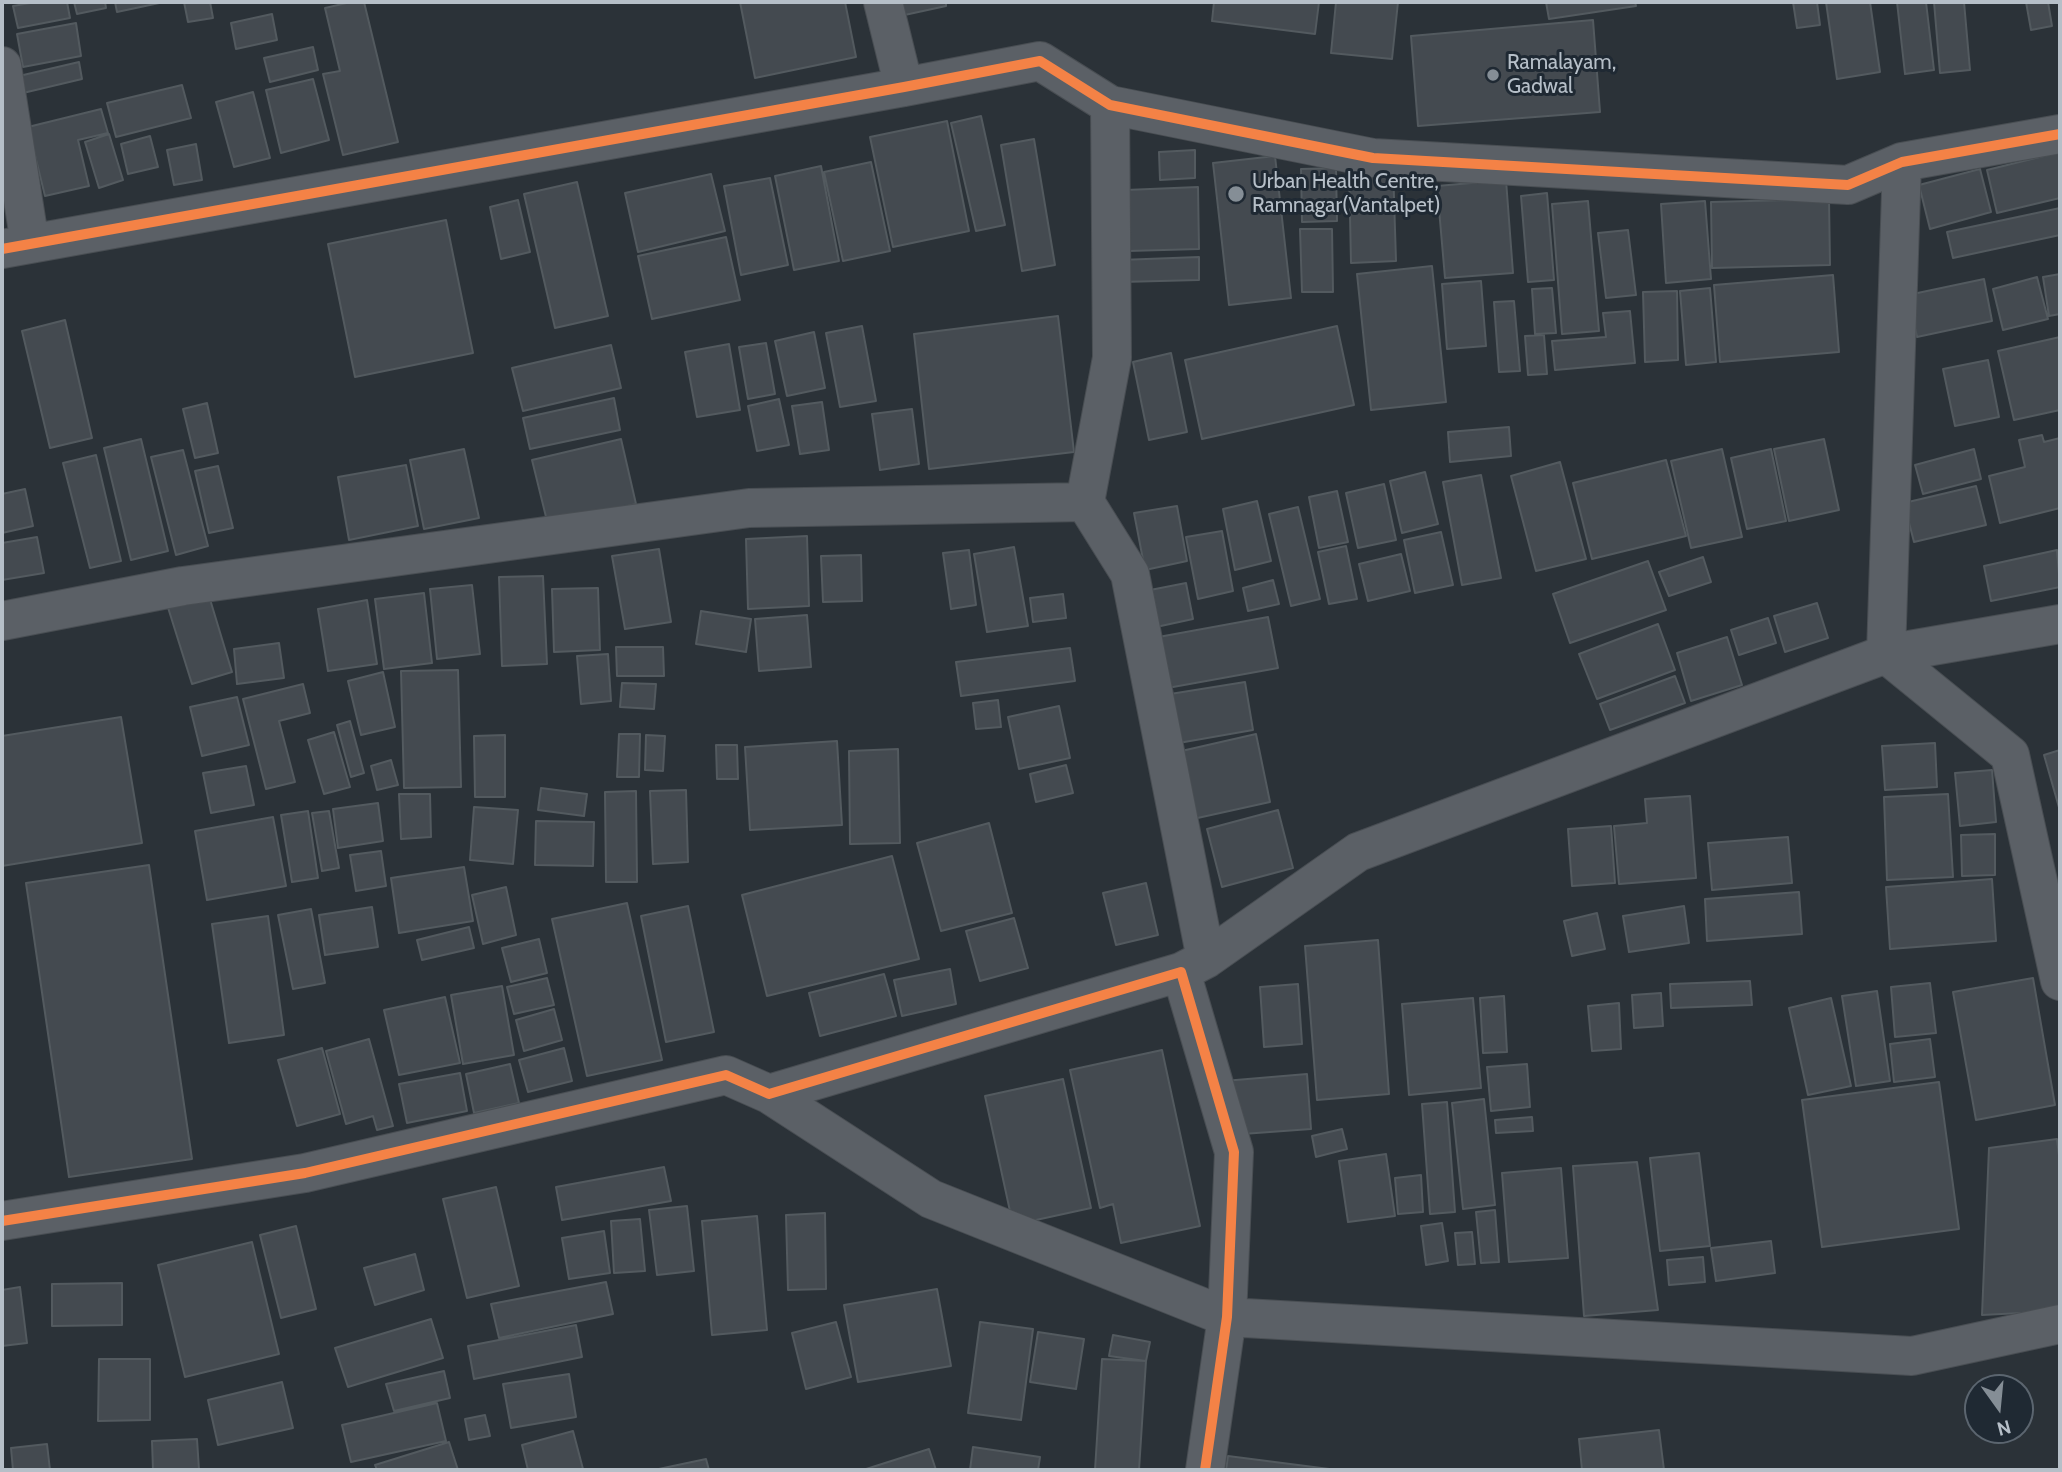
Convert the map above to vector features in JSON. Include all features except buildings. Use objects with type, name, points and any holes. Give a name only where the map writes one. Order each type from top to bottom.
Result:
[{"type":"street","points":[[883,2],[904,87]]},
{"type":"street","points":[[2,66],[16,246],[1040,61],[1110,106],[1373,158],[1848,185],[1902,162],[2060,134]]},
{"type":"street","points":[[1110,106],[1112,358],[1085,502],[1130,574],[1194,965],[1234,1152],[1227,1317],[1205,1470]]},
{"type":"street","points":[[1886,654],[1902,162]]},
{"type":"street","points":[[2,621],[183,586],[749,508],[1085,502]]},
{"type":"street","points":[[769,1094],[1194,965],[1358,852],[1886,654],[2060,624]]},
{"type":"street","points":[[1886,654],[2010,755],[2060,981]]},
{"type":"street","points":[[2,1222],[305,1173],[726,1074],[769,1094],[931,1199],[1227,1317],[1912,1356],[2060,1324]]},
{"type":"cycle path","points":[[2,249],[1040,61],[1110,105],[1373,158],[1848,185],[1902,162],[2060,134]]},
{"type":"cycle path","points":[[2,1221],[305,1173],[726,1075],[769,1094],[1181,972],[1234,1152],[1227,1317],[1205,1470]]},
{"type":"place","name":"Ramalayam, Gadwal","points":[[1493,75]]},
{"type":"place","name":"Urban Health Centre, Ramnagar(Vantalpet)","points":[[1236,194]]}]
